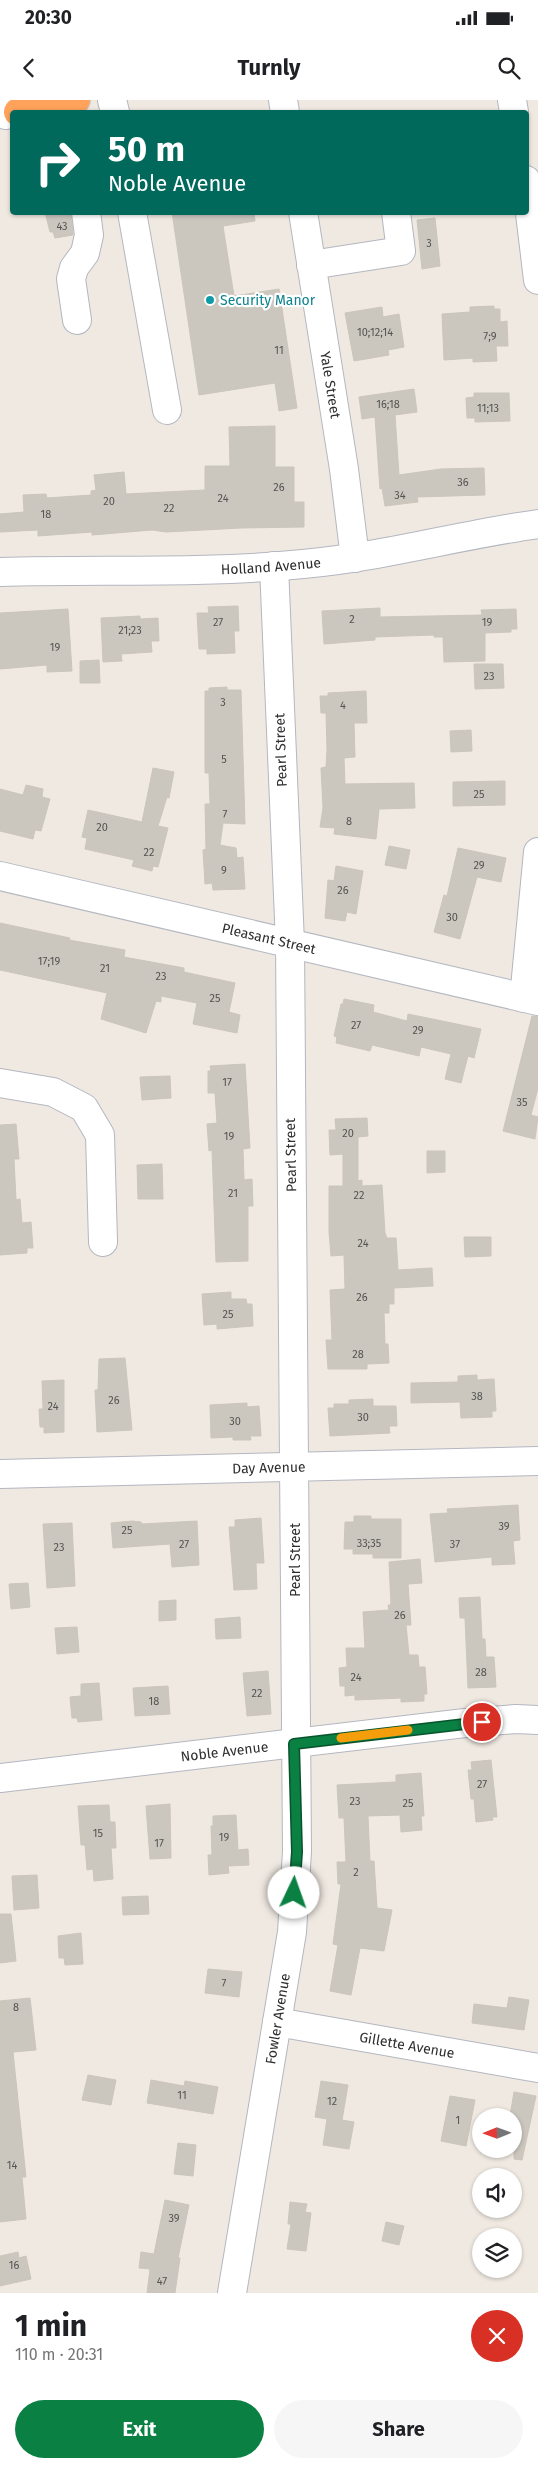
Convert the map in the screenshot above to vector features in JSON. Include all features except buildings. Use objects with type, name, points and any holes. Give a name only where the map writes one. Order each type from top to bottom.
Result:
[{"type":"highway","points":[[14,110],[72,105]]},
{"type":"street","points":[[529,205],[538,280]]},
{"type":"street","points":[[77,320],[71,279],[74,268],[84,253],[89,235],[86,215]]},
{"type":"street","points":[[133,215],[167,410]]},
{"type":"street","name":"Yale Street","points":[[303,215],[310,266],[344,469],[355,558]]},
{"type":"street","points":[[310,266],[402,251],[396,215]]},
{"type":"street","name":"Holland Avenue","points":[[0,572],[274,566],[355,558],[538,524]]},
{"type":"street","name":"Pearl Street","points":[[274,566],[290,943],[295,1467],[294,1744]]},
{"type":"street","points":[[531,999],[538,852]]},
{"type":"street","name":"Pleasant Street","points":[[0,876],[531,999]]},
{"type":"street","points":[[0,1083],[53,1092],[84,1108],[100,1135],[104,1242]]},
{"type":"street","name":"Day Avenue","points":[[0,1474],[538,1461]]},
{"type":"street","name":"Noble Avenue","points":[[0,1778],[464,1723],[516,1719],[538,1720]]},
{"type":"street","name":"Fowler Avenue","points":[[232,2293],[293,1922],[297,1852],[294,1744]]},
{"type":"street","name":"Gillette Avenue","points":[[277,2022],[538,2068]]},
{"type":"slow traffic","points":[[341,1738],[408,1730]]},
{"type":"place","name":"Security Manor","points":[[210,300]]},
{"type":"route","points":[[294,1893],[297,1852],[294,1744],[482,1722]]}]
